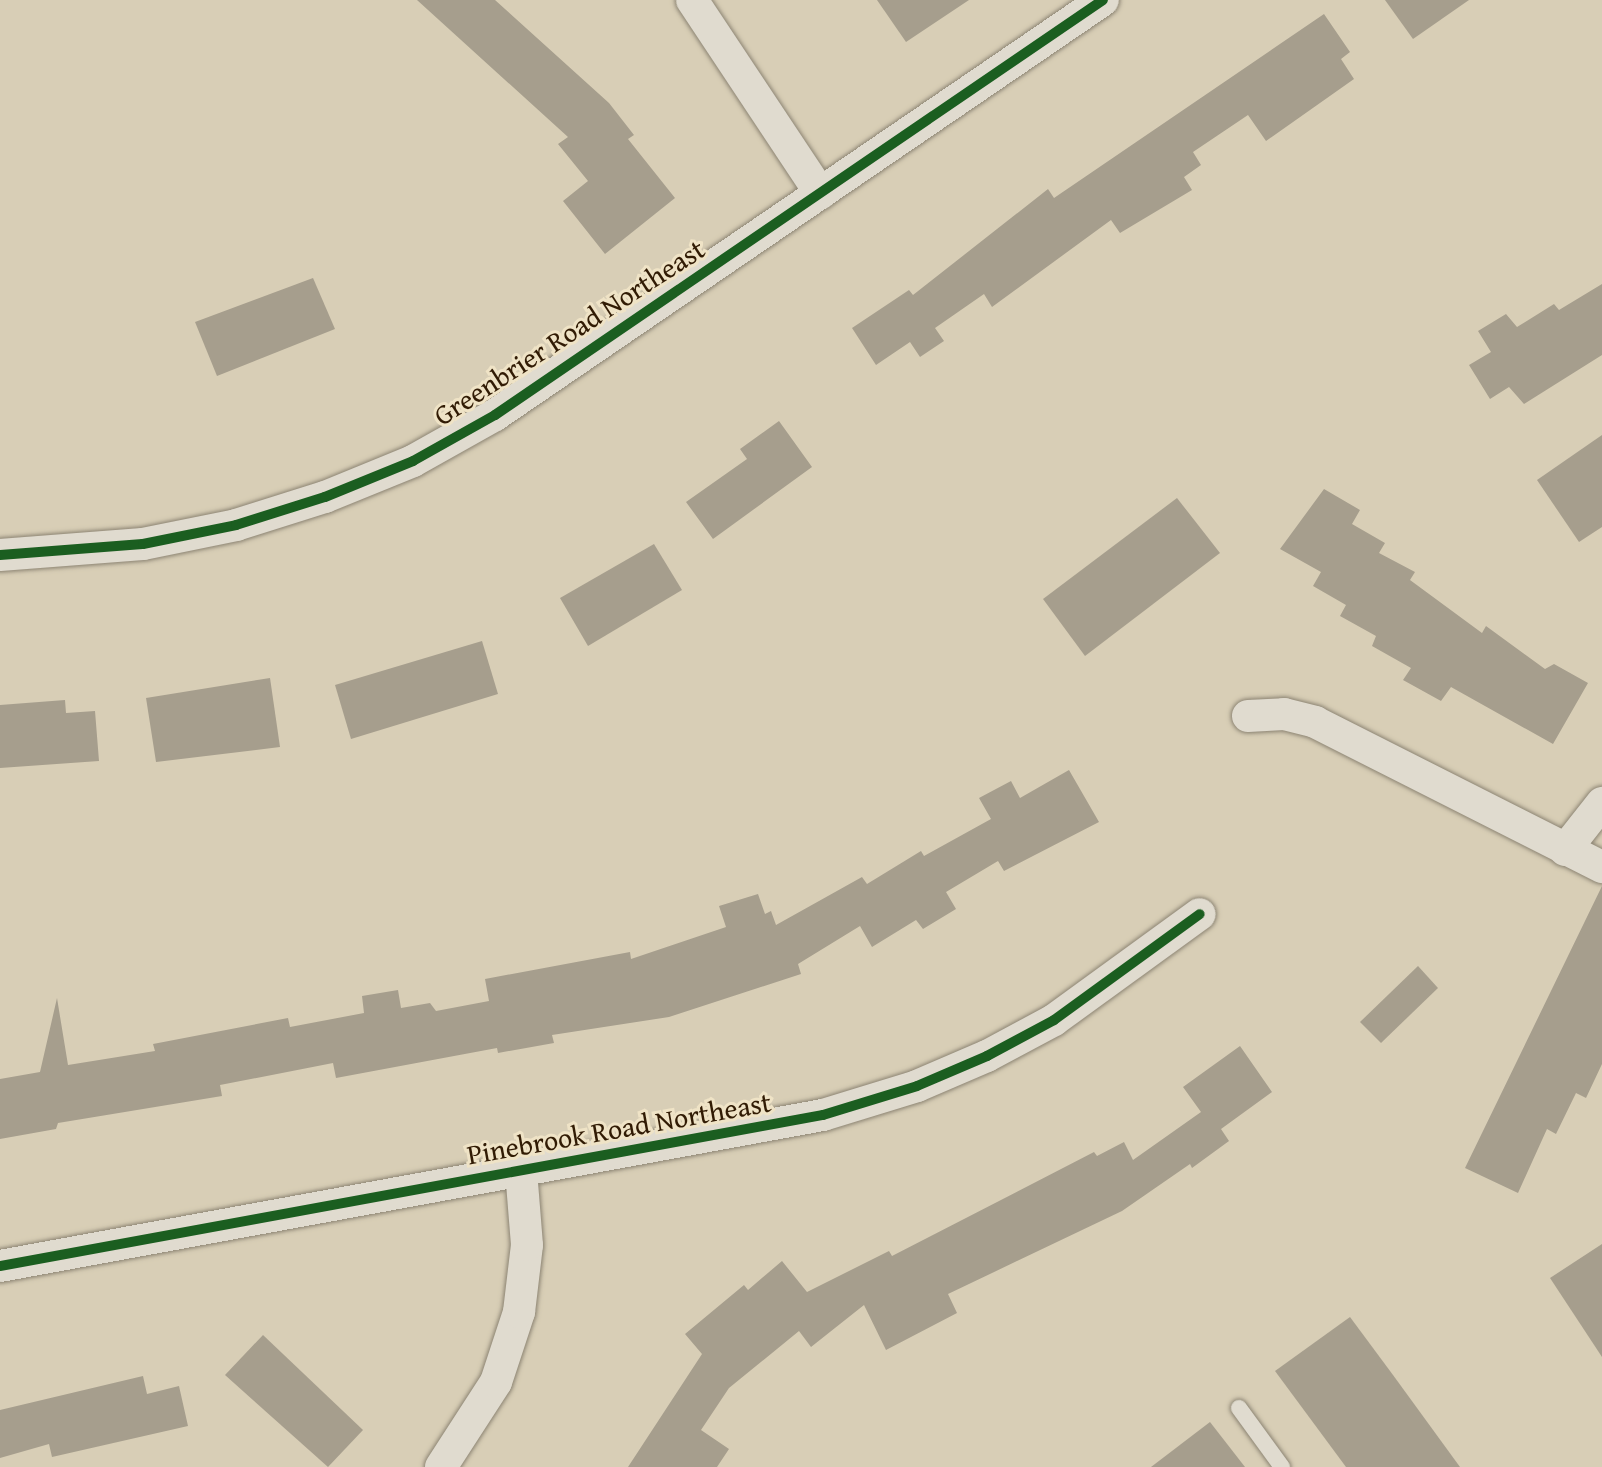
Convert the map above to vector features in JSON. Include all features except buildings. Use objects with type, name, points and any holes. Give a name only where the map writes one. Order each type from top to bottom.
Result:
[{"type":"street","points":[[692,0],[820,193]]},
{"type":"street","name":"Greenbrier Road Northeast","points":[[0,555],[143,544],[236,525],[325,497],[413,461],[495,415],[1103,0]]},
{"type":"street","points":[[1248,716],[1284,714],[1315,722],[1602,867]]},
{"type":"street","points":[[1565,850],[1602,803]]},
{"type":"street","name":"Pinebrook Road Northeast","points":[[0,1266],[823,1115],[917,1086],[1054,1020],[1200,914]]},
{"type":"street","points":[[441,1467],[496,1382],[519,1312],[527,1245],[521,1171]]},
{"type":"lane","points":[[1239,1408],[1282,1467]]},
{"type":"cycle path","points":[[0,555],[143,544],[236,525],[325,497],[413,461],[495,415],[1103,0]]},
{"type":"cycle path","points":[[0,1266],[823,1115],[917,1086],[987,1056],[1054,1020],[1200,914]]}]
